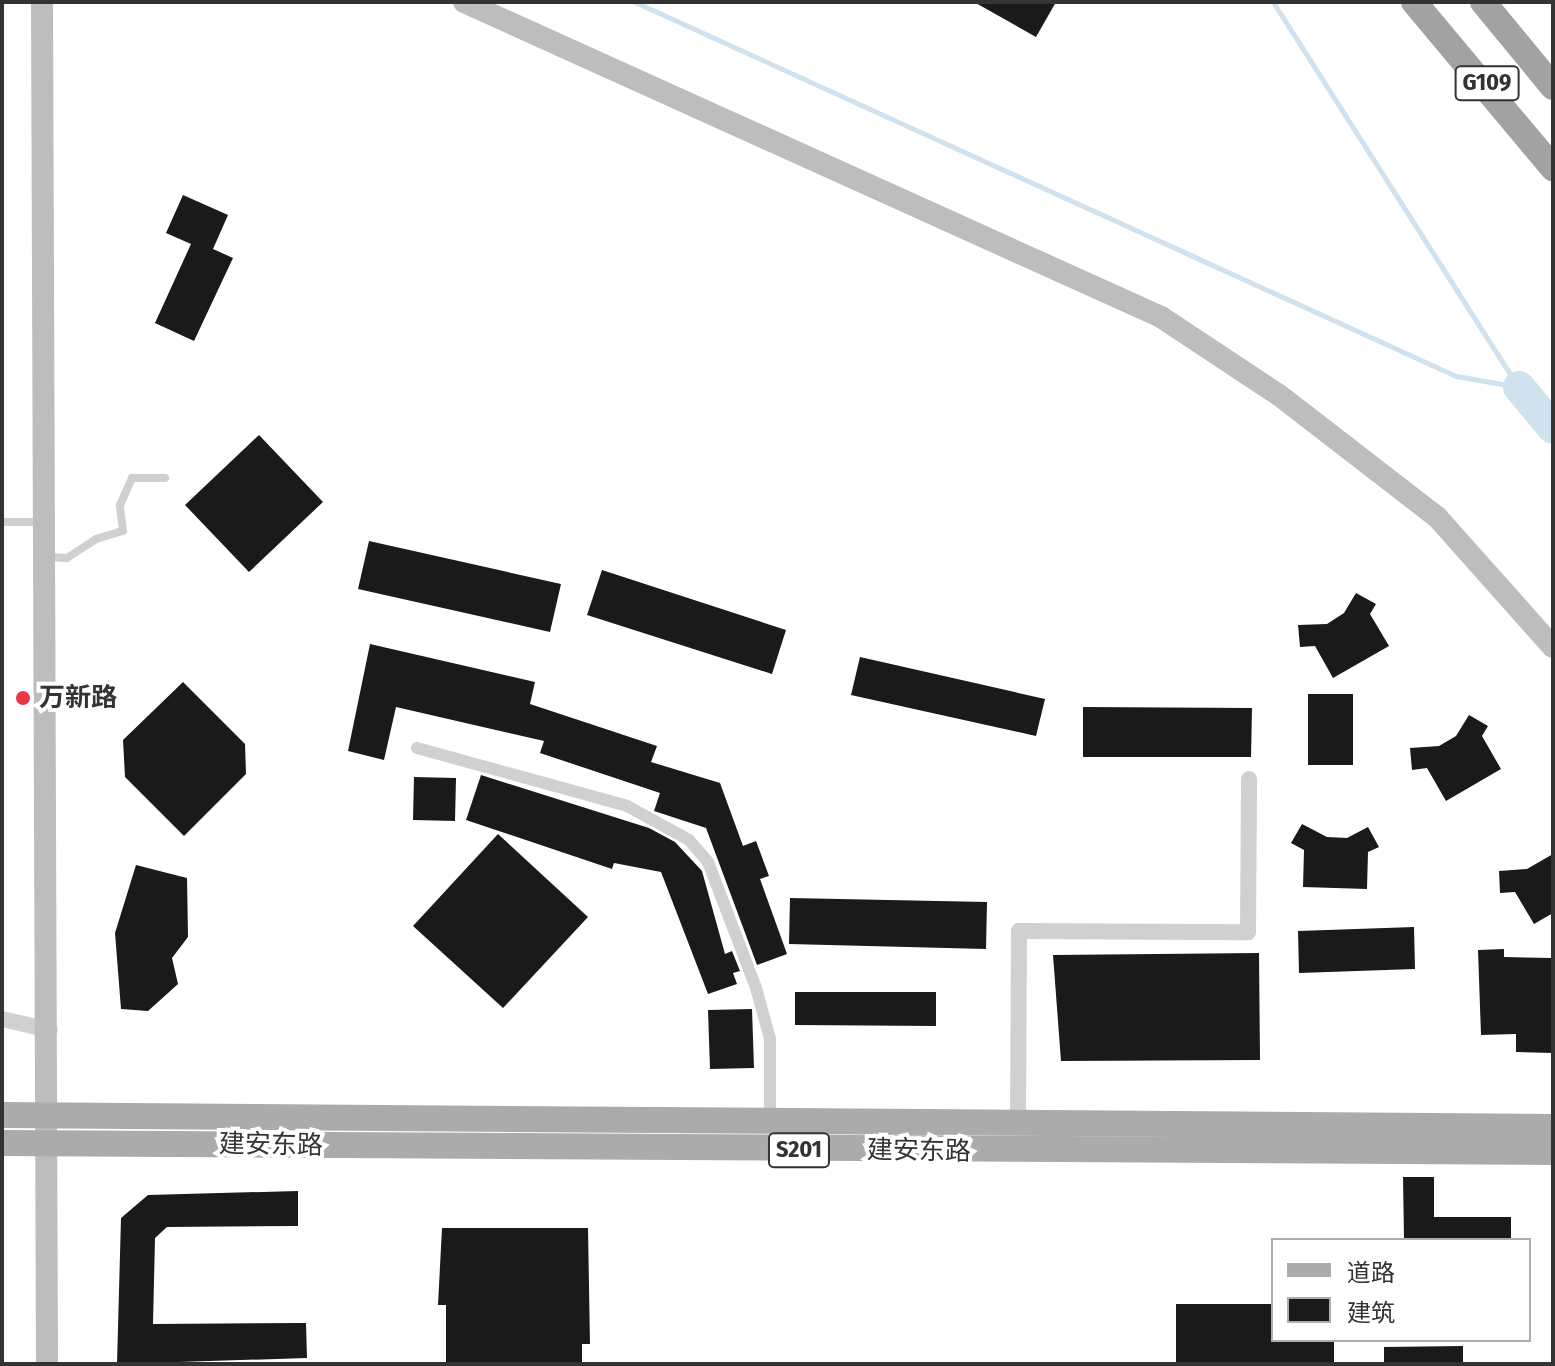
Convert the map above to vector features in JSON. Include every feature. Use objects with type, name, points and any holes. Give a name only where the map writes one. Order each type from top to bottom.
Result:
[{"type":"highway","name":"G109","points":[[1414,2],[1553,168]]},
{"type":"highway","name":"G109","points":[[1483,2],[1553,87]]},
{"type":"main road","points":[[42,2],[50,1030],[44,1116],[47,1364]]},
{"type":"main road","points":[[464,2],[1161,317],[1279,395],[1437,517],[1553,647]]},
{"type":"main road","name":"S201","points":[[2,1115],[44,1116]]},
{"type":"main road","name":"建安东路","points":[[44,1116],[1553,1127]]},
{"type":"main road","name":"S201","points":[[2,1143],[44,1143]]},
{"type":"main road","name":"建安东路","points":[[44,1143],[1553,1152]]},
{"type":"street","points":[[417,748],[627,806],[689,840],[708,862],[756,988],[770,1039],[770,1121]]},
{"type":"street","points":[[1018,1123],[1019,931],[1248,932],[1249,779]]},
{"type":"street","points":[[2,1019],[50,1030]]},
{"type":"lane","points":[[46,557],[67,558],[96,539],[123,531],[120,505],[132,478],[148,473],[165,478]]},
{"type":"lane","points":[[2,522],[45,522]]},
{"type":"building","points":[[974,2],[1056,2],[1036,37]]},
{"type":"building","points":[[183,195],[228,215],[213,249],[233,258],[194,341],[155,323],[191,244],[166,233]]},
{"type":"building","points":[[259,435],[323,502],[249,572],[185,505]]},
{"type":"building","points":[[369,541],[561,584],[550,632],[358,589]]},
{"type":"building","points":[[602,570],[786,630],[772,674],[587,615]]},
{"type":"building","points":[[1356,593],[1376,604],[1370,614],[1389,646],[1333,678],[1315,646],[1300,647],[1298,625],[1327,624],[1344,613]]},
{"type":"building","points":[[370,644],[535,682],[530,704],[657,746],[651,762],[720,783],[743,846],[756,841],[769,876],[760,879],[787,954],[757,965],[706,828],[654,811],[660,793],[540,753],[544,741],[396,707],[384,760],[348,751]]},
{"type":"building","points":[[860,657],[1045,699],[1036,736],[851,695]]},
{"type":"building","points":[[183,682],[245,744],[246,774],[184,836],[125,777],[123,740]]},
{"type":"building","points":[[1308,694],[1353,694],[1353,765],[1308,765]]},
{"type":"building","points":[[1083,707],[1252,708],[1251,757],[1083,757]]},
{"type":"building","points":[[1469,715],[1488,726],[1482,736],[1501,769],[1446,801],[1427,768],[1412,770],[1410,748],[1439,746],[1456,736]]},
{"type":"building","points":[[481,775],[649,828],[675,842],[702,871],[725,954],[732,951],[740,971],[733,973],[737,984],[708,994],[661,872],[614,863],[612,869],[466,820]]},
{"type":"building","points":[[414,777],[456,778],[455,821],[413,820]]},
{"type":"building","points":[[1302,824],[1327,837],[1347,838],[1368,827],[1379,847],[1368,852],[1367,889],[1303,887],[1304,850],[1291,843]]},
{"type":"building","points":[[498,834],[588,917],[503,1008],[413,926]]},
{"type":"building","points":[[1553,854],[1553,913],[1534,924],[1515,892],[1500,893],[1499,871],[1527,869]]},
{"type":"building","points":[[136,865],[187,878],[188,937],[172,958],[178,984],[148,1011],[121,1009],[115,933]]},
{"type":"building","points":[[790,898],[987,902],[986,949],[789,944]]},
{"type":"building","points":[[1414,927],[1415,969],[1299,973],[1298,931]]},
{"type":"building","points":[[1504,949],[1504,957],[1553,958],[1553,1053],[1516,1052],[1516,1034],[1481,1035],[1478,950]]},
{"type":"building","points":[[1259,953],[1260,1060],[1061,1061],[1053,955]]},
{"type":"building","points":[[795,992],[936,992],[936,1026],[795,1025]]},
{"type":"building","points":[[752,1009],[754,1068],[710,1069],[708,1010]]},
{"type":"building","points":[[1403,1177],[1434,1177],[1434,1217],[1511,1217],[1511,1238],[1404,1238]]},
{"type":"building","points":[[298,1191],[298,1226],[167,1227],[155,1238],[153,1324],[306,1323],[307,1358],[117,1364],[121,1218],[148,1195]]},
{"type":"building","points":[[442,1228],[588,1228],[590,1344],[582,1344],[582,1364],[446,1364],[446,1305],[438,1305]]},
{"type":"building","points":[[1176,1304],[1271,1304],[1271,1342],[1334,1342],[1334,1364],[1176,1364]]},
{"type":"building","points":[[1463,1346],[1463,1364],[1384,1364],[1384,1347]]},
{"type":"waterway","points":[[635,2],[1456,376],[1519,387]]},
{"type":"waterway","points":[[1273,2],[1518,386]]},
{"type":"waterway","points":[[1519,387],[1553,428]]},
{"type":"place","name":"万新路","points":[[23,698]]}]
